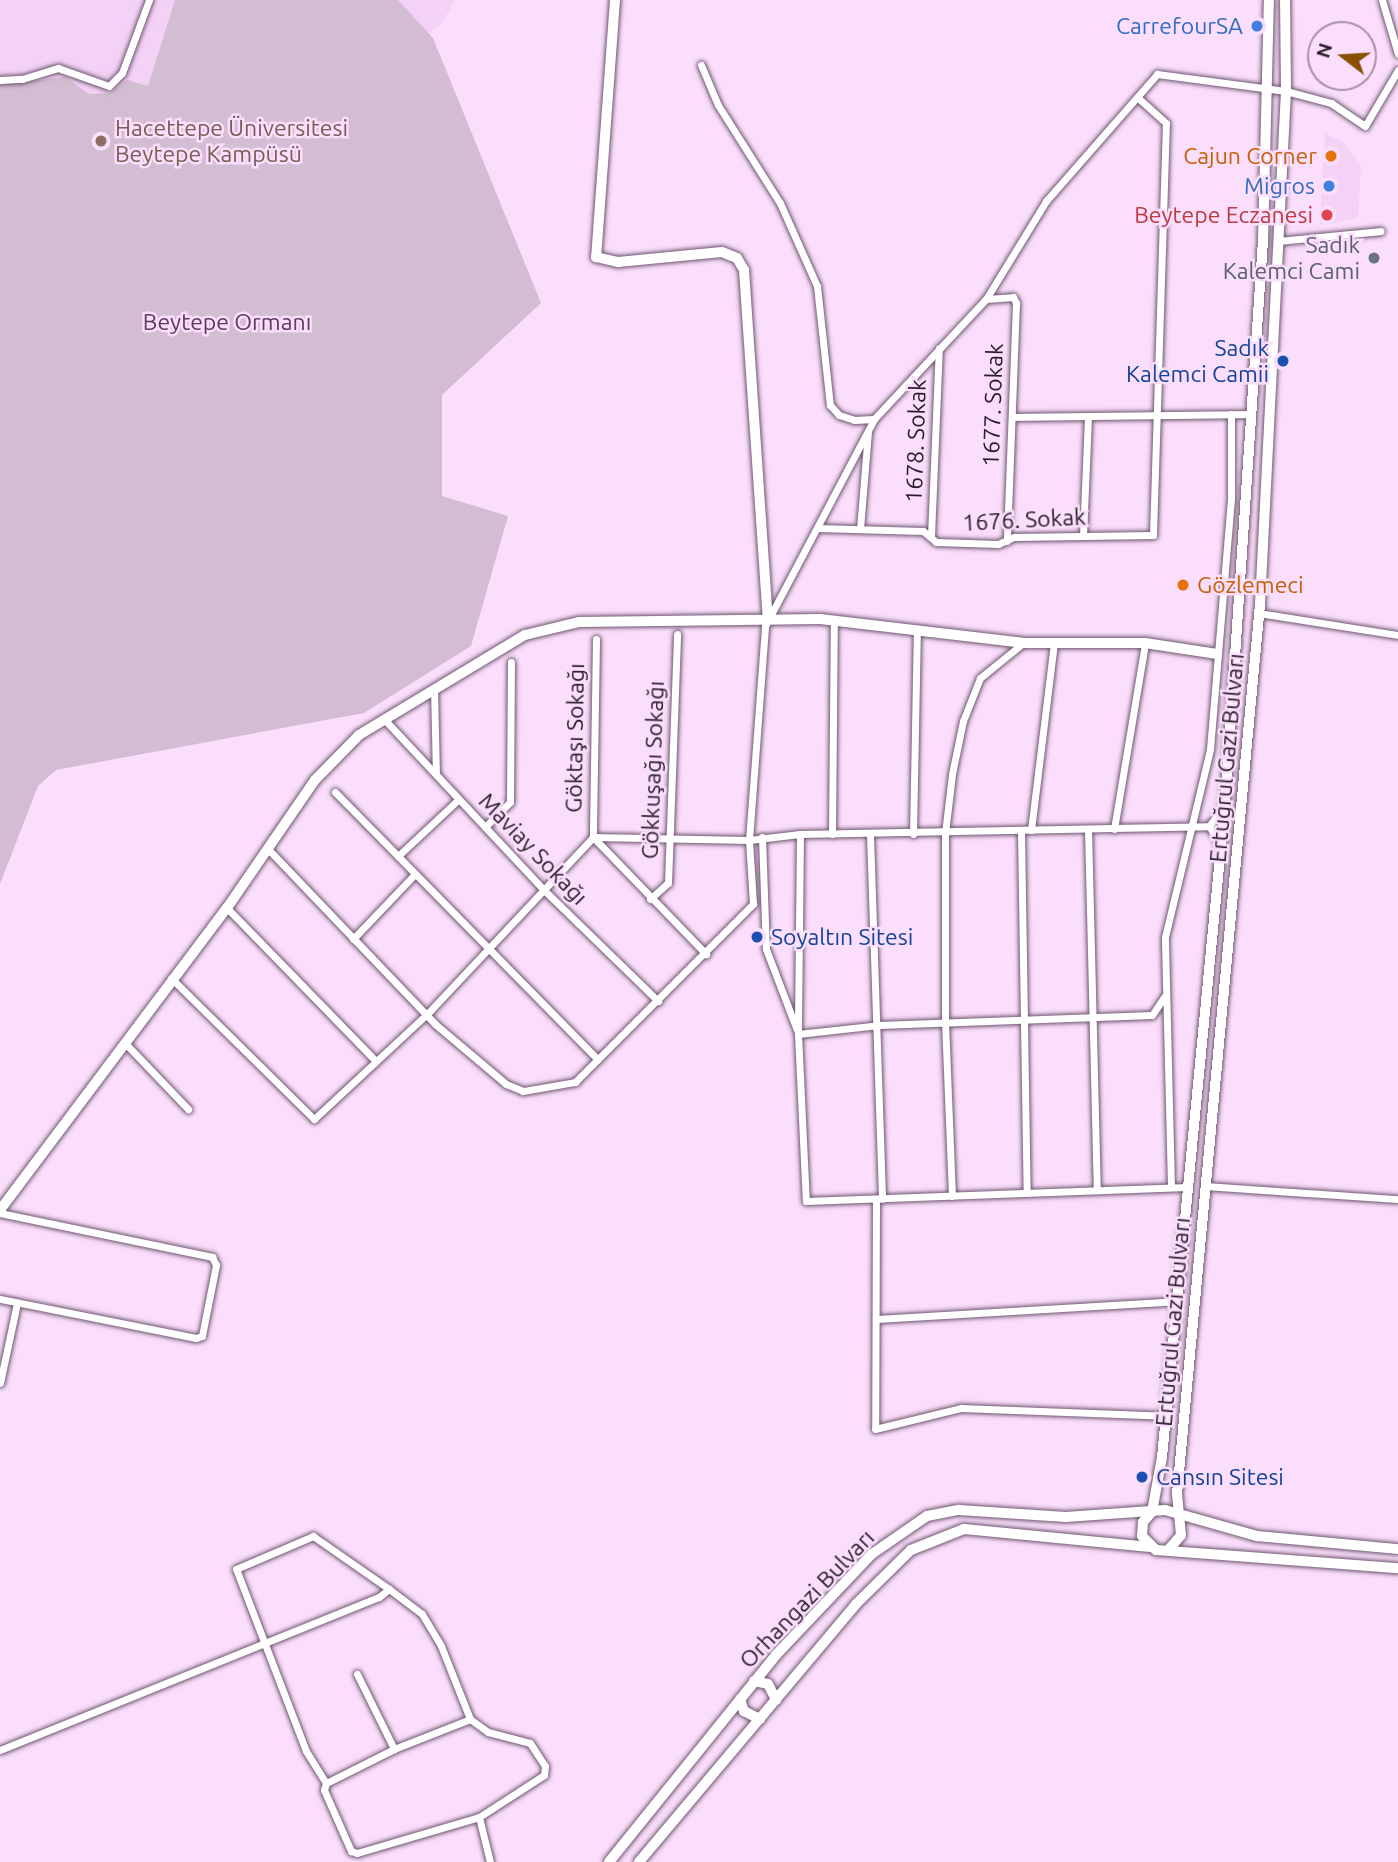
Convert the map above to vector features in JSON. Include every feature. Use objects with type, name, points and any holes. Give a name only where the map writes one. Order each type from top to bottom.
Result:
[{"type":"main road","points":[[615,0],[596,257],[618,262],[722,252],[737,258],[744,270],[768,620]]},
{"type":"main road","name":"Ertuğrul Gazi Bulvarı","points":[[1152,1512],[1166,1416],[1225,805],[1252,414],[1268,87],[1269,0]]},
{"type":"main road","name":"Ertuğrul Gazi Bulvarı","points":[[1177,1517],[1259,613],[1286,91],[1285,0]]},
{"type":"main road","points":[[0,1211],[171,978],[227,908],[315,780],[359,735],[525,635],[567,624],[834,620],[1023,643],[1145,643],[1217,654]]},
{"type":"main road","name":"Orhangazi Bulvarı","points":[[608,1862],[754,1681],[872,1554],[927,1516],[959,1510],[1066,1517],[1165,1510],[1177,1517],[1257,1536],[1398,1549]]},
{"type":"main road","points":[[1150,1547],[1142,1529],[1152,1512]]},
{"type":"main road","points":[[1169,1549],[1181,1535],[1177,1517]]},
{"type":"main road","name":"Orhangazi Bulvarı","points":[[639,1862],[891,1567],[936,1538],[964,1530],[1398,1568]]},
{"type":"main road","points":[[754,1681],[768,1685],[776,1700]]},
{"type":"main road","points":[[740,1699],[744,1711],[760,1719]]},
{"type":"street","points":[[0,80],[22,79],[58,68],[109,86],[122,73],[149,0]]},
{"type":"street","points":[[1382,0],[1398,54]]},
{"type":"street","points":[[701,65],[718,105],[780,203],[817,286],[830,405],[839,415],[854,420],[874,419]]},
{"type":"street","points":[[268,849],[353,939],[428,1013],[506,1084],[523,1091],[575,1082],[753,904],[749,840],[760,649],[768,620],[874,419],[986,299],[1046,201],[1157,74],[1286,91],[1331,103],[1365,126],[1398,70]]},
{"type":"street","points":[[1138,98],[1166,123],[1156,416]]},
{"type":"street","points":[[1279,241],[1381,231]]},
{"type":"street","name":"1677. Sokak","points":[[986,299],[1013,297],[1016,303],[1007,541]]},
{"type":"street","name":"1678. Sokak","points":[[931,536],[939,348]]},
{"type":"street","points":[[1012,417],[1088,417],[1094,413],[1156,416],[1252,414]]},
{"type":"street","points":[[1171,1186],[1165,937],[1210,749],[1231,498],[1231,414]]},
{"type":"street","name":"1676. Sokak","points":[[817,528],[923,531],[936,542],[1007,541],[1014,537],[1153,536],[1156,416]]},
{"type":"street","points":[[1083,536],[1088,417]]},
{"type":"street","points":[[860,529],[869,428]]},
{"type":"street","points":[[1259,613],[1398,635]]},
{"type":"street","points":[[832,834],[834,620]]},
{"type":"street","points":[[913,834],[917,628]]},
{"type":"street","name":"Gökkuşağı Sokağı","points":[[650,899],[668,883],[672,836],[677,634]]},
{"type":"street","name":"Göktaşı Sokağı","points":[[593,837],[596,639]]},
{"type":"street","points":[[1031,830],[1054,642]]},
{"type":"street","points":[[952,1196],[945,1023],[945,833],[963,721],[980,678],[1023,643]]},
{"type":"street","points":[[1114,829],[1145,643]]},
{"type":"street","points":[[485,827],[510,802],[511,662]]},
{"type":"street","points":[[434,688],[436,774]]},
{"type":"street","name":"Maviay Sokağı","points":[[384,719],[545,891],[658,1001]]},
{"type":"street","points":[[335,792],[598,1060]]},
{"type":"street","points":[[397,856],[459,799]]},
{"type":"street","points":[[1209,826],[1225,805]]},
{"type":"street","points":[[171,978],[314,1119],[428,1013],[593,837],[672,836],[749,840],[800,834],[870,835],[1209,826]]},
{"type":"street","points":[[1209,826],[1221,845]]},
{"type":"street","points":[[1088,829],[1097,1190]]},
{"type":"street","points":[[1021,831],[1027,1194]]},
{"type":"street","points":[[800,834],[798,1034],[806,1201],[1187,1187]]},
{"type":"street","points":[[870,835],[879,1025],[875,1429],[961,1408],[1166,1416]]},
{"type":"street","points":[[593,837],[705,954]]},
{"type":"street","points":[[762,837],[766,950],[798,1034]]},
{"type":"street","points":[[353,939],[415,874]]},
{"type":"street","points":[[227,908],[375,1060]]},
{"type":"street","points":[[798,1034],[879,1025],[1152,1015],[1166,995]]},
{"type":"street","points":[[124,1042],[188,1109]]},
{"type":"street","points":[[1205,1186],[1398,1199]]},
{"type":"street","points":[[0,1211],[212,1257],[216,1265],[202,1336],[196,1338],[0,1299]]},
{"type":"street","points":[[876,1319],[1176,1301]]},
{"type":"street","points":[[0,1383],[17,1303]]},
{"type":"street","points":[[326,1783],[306,1751],[261,1645],[238,1584],[236,1569],[242,1563],[313,1536],[422,1614],[441,1646],[470,1719],[488,1731],[522,1738],[545,1766],[544,1775],[479,1817],[357,1853],[346,1839],[324,1790],[326,1783],[394,1749],[470,1719]]},
{"type":"street","points":[[0,1750],[379,1597],[389,1589]]},
{"type":"street","points":[[357,1674],[394,1749]]},
{"type":"street","points":[[479,1817],[490,1862]]},
{"type":"shaded area","name":"Hacettepe Üniversitesi Beytepe Kampüsü","points":[[0,0],[455,0],[442,23],[344,102],[0,247]]},
{"type":"shaded area","points":[[1325,133],[1344,143],[1361,165],[1358,218],[1324,225],[1320,224]]},
{"type":"green space","name":"Beytepe Ormanı","points":[[175,0],[398,0],[433,38],[541,303],[442,395],[442,496],[508,516],[471,646],[364,713],[56,770],[38,786],[0,884],[0,85],[65,77],[89,94],[110,93],[127,80],[148,86]]},
{"type":"place","name":"CarrefourSA","points":[[1257,26]]},
{"type":"place","name":"Hacettepe Üniversitesi Beytepe Kampüsü","points":[[101,141]]},
{"type":"place","name":"Cajun Corner","points":[[1331,156]]},
{"type":"place","name":"Migros","points":[[1329,186]]},
{"type":"place","name":"Beytepe Eczanesi","points":[[1327,215]]},
{"type":"place","name":"Sadık Kalemci Cami","points":[[1374,258]]},
{"type":"place","name":"Sadık Kalemci Camii","points":[[1283,361]]},
{"type":"place","name":"Gözlemeci","points":[[1183,585]]},
{"type":"place","name":"Soyaltın Sitesi","points":[[757,937]]},
{"type":"place","name":"Cansın Sitesi","points":[[1142,1477]]}]
